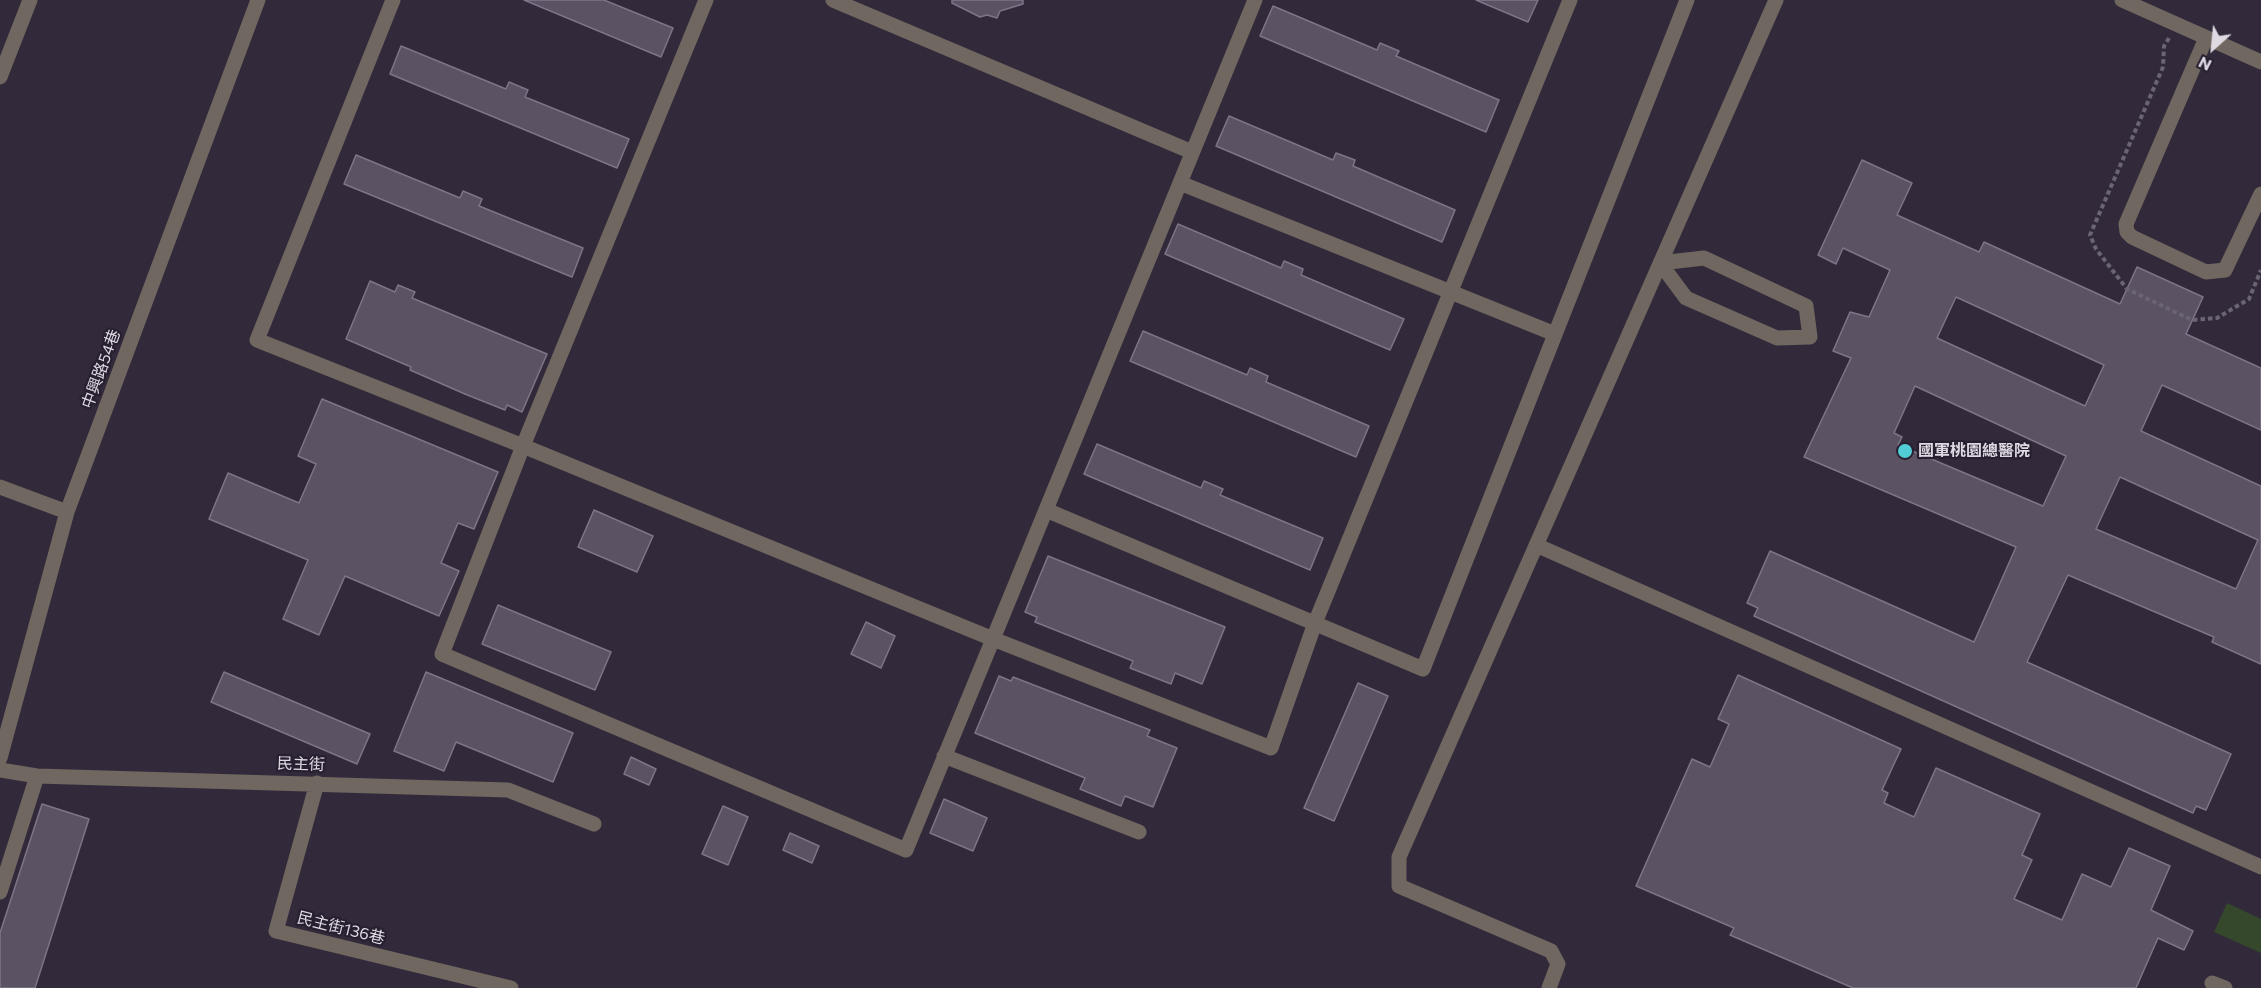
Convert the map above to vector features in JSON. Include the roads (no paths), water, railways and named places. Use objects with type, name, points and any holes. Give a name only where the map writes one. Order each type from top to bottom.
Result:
[{"type":"street","points":[[0,77],[30,0]]},
{"type":"street","name":"中興路54巷","points":[[0,758],[68,512],[258,0]]},
{"type":"street","points":[[393,0],[257,340],[523,446],[993,639],[1271,748],[1315,623],[1570,0]]},
{"type":"street","points":[[706,0],[523,446],[442,654],[906,850],[1255,0]]},
{"type":"street","points":[[833,0],[1192,152]]},
{"type":"street","points":[[1046,510],[1423,669],[1687,0]]},
{"type":"street","points":[[1549,988],[1557,964],[1551,951],[1399,886],[1399,857],[1776,0]]},
{"type":"street","points":[[2122,0],[2261,62]]},
{"type":"street","points":[[2206,38],[2126,224],[2127,232],[2132,237],[2206,273],[2225,270],[2261,194]]},
{"type":"street","points":[[1180,183],[1451,290],[1555,334]]},
{"type":"street","points":[[1704,258],[1806,306],[1810,337],[1777,338],[1686,298],[1660,263],[1704,258]]},
{"type":"street","points":[[0,487],[68,512]]},
{"type":"street","points":[[1536,545],[2261,867]]},
{"type":"street","points":[[944,756],[1139,832]]},
{"type":"street","name":"民主街","points":[[0,770],[37,776],[508,790],[594,824]]},
{"type":"street","points":[[0,892],[37,776]]},
{"type":"street","name":"民主街136巷","points":[[317,783],[276,931],[512,988]]},
{"type":"place","name":"國軍桃園總醫院","points":[[1905,451]]}]
